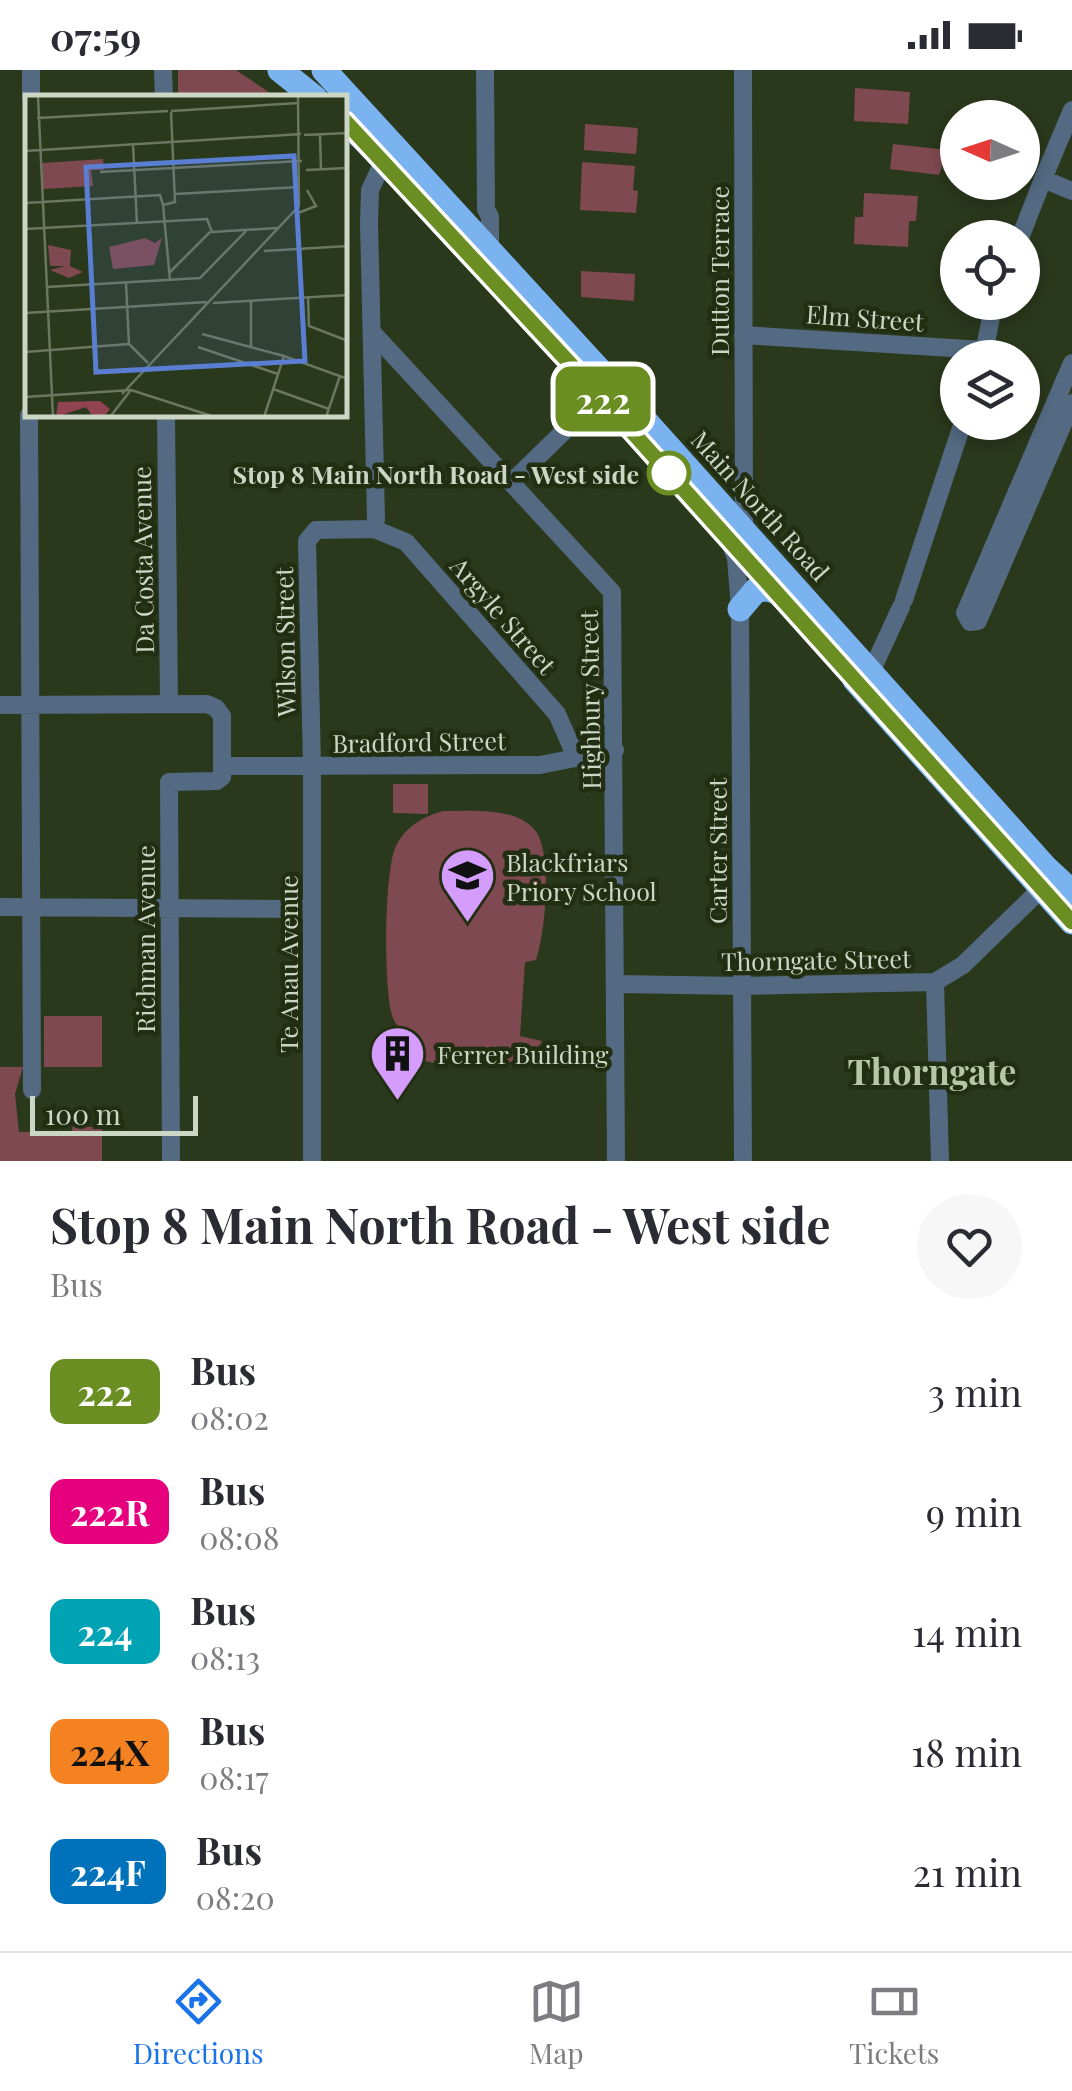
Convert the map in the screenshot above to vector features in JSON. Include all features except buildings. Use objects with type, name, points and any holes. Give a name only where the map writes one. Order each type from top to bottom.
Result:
[{"type":"highway","points":[[280,70],[312,95]]},
{"type":"highway","points":[[301,70],[322,95]]},
{"type":"highway","name":"Main North Road","points":[[324,70],[347,95]]},
{"type":"highway","name":"Main North Road","points":[[348,96],[490,252],[737,537],[1061,888],[1072,922]]},
{"type":"highway","name":"Main North Road","points":[[348,124],[607,391]]},
{"type":"highway","name":"Main North Road","points":[[737,537],[778,592],[865,678]]},
{"type":"highway","points":[[740,609],[756,590],[778,592]]},
{"type":"street","points":[[30,95],[31,70]]},
{"type":"street","points":[[163,70],[164,95]]},
{"type":"street","points":[[485,70],[490,252]]},
{"type":"street","name":"Dutton Terrace","points":[[737,537],[744,472],[743,70]]},
{"type":"street","points":[[1027,220],[1072,110]]},
{"type":"street","points":[[374,529],[370,190],[384,160]]},
{"type":"street","points":[[1043,180],[1072,191]]},
{"type":"street","name":"Highbury Street","points":[[372,332],[612,592],[616,1161]]},
{"type":"street","name":"Elm Street","points":[[743,335],[940,351]]},
{"type":"street","points":[[1072,363],[966,614],[970,622],[978,621],[1072,403]]},
{"type":"street","points":[[511,483],[607,391]]},
{"type":"street","points":[[29,418],[32,1090]]},
{"type":"street","name":"Da Costa Avenue","points":[[166,418],[168,704]]},
{"type":"street","points":[[865,678],[902,604],[957,440]]},
{"type":"street","points":[[716,513],[734,494],[744,472]]},
{"type":"street","name":"Argyle Street","points":[[374,529],[406,542],[557,714],[575,756]]},
{"type":"street","name":"Wilson Street","points":[[312,766],[307,541],[316,530],[374,529]]},
{"type":"street","name":"Carter Street","points":[[737,537],[742,1161]]},
{"type":"street","points":[[0,705],[206,704],[222,716],[222,766]]},
{"type":"street","name":"Bradford Street","points":[[222,766],[540,764],[615,750]]},
{"type":"street","name":"Richman Avenue","points":[[170,1161],[169,782],[217,781],[222,776],[222,766]]},
{"type":"street","name":"Te Anau Avenue","points":[[312,766],[312,1161]]},
{"type":"street","name":"Thorngate Street","points":[[617,984],[935,982],[1061,888]]},
{"type":"street","points":[[0,907],[312,909]]},
{"type":"street","points":[[935,982],[940,1161]]},
{"type":"shaded area","points":[[178,70],[236,70],[273,95],[178,95]]},
{"type":"shaded area","points":[[855,88],[910,92],[908,124],[854,121]]},
{"type":"shaded area","points":[[585,124],[638,128],[636,154],[584,150]]},
{"type":"shaded area","points":[[893,144],[940,149],[939,175],[890,169]]},
{"type":"shaded area","points":[[582,162],[635,166],[636,213],[580,210]]},
{"type":"shaded area","points":[[864,193],[918,196],[916,221],[909,221],[908,247],[854,244],[855,217],[863,217]]},
{"type":"shaded area","points":[[581,271],[635,274],[634,301],[581,297]]},
{"type":"shaded area","points":[[393,784],[428,784],[428,814],[393,813]]},
{"type":"shaded area","points":[[444,811],[492,812],[515,817],[534,829],[544,855],[542,931],[536,960],[525,962],[520,1036],[542,1041],[534,1051],[506,1063],[453,1066],[425,1061],[415,1036],[401,1030],[393,1018],[386,959],[392,859],[410,827]]},
{"type":"shaded area","points":[[44,1016],[102,1016],[102,1067],[44,1067]]},
{"type":"shaded area","points":[[0,1067],[23,1067],[15,1094],[19,1132],[72,1131],[73,1123],[79,1127],[102,1127],[102,1161],[0,1161]]},
{"type":"bus line","name":"222","points":[[348,124],[600,396],[1072,922]]},
{"type":"place","name":"Stop 8 Main North Road - West side","points":[[669,473]]},
{"type":"place","name":"Blackfriars Priory School","points":[[467,924]]},
{"type":"place","name":"Ferrer Building","points":[[398,1102]]},
{"type":"district","name":"Thorngate","points":[[932,1070]]}]
